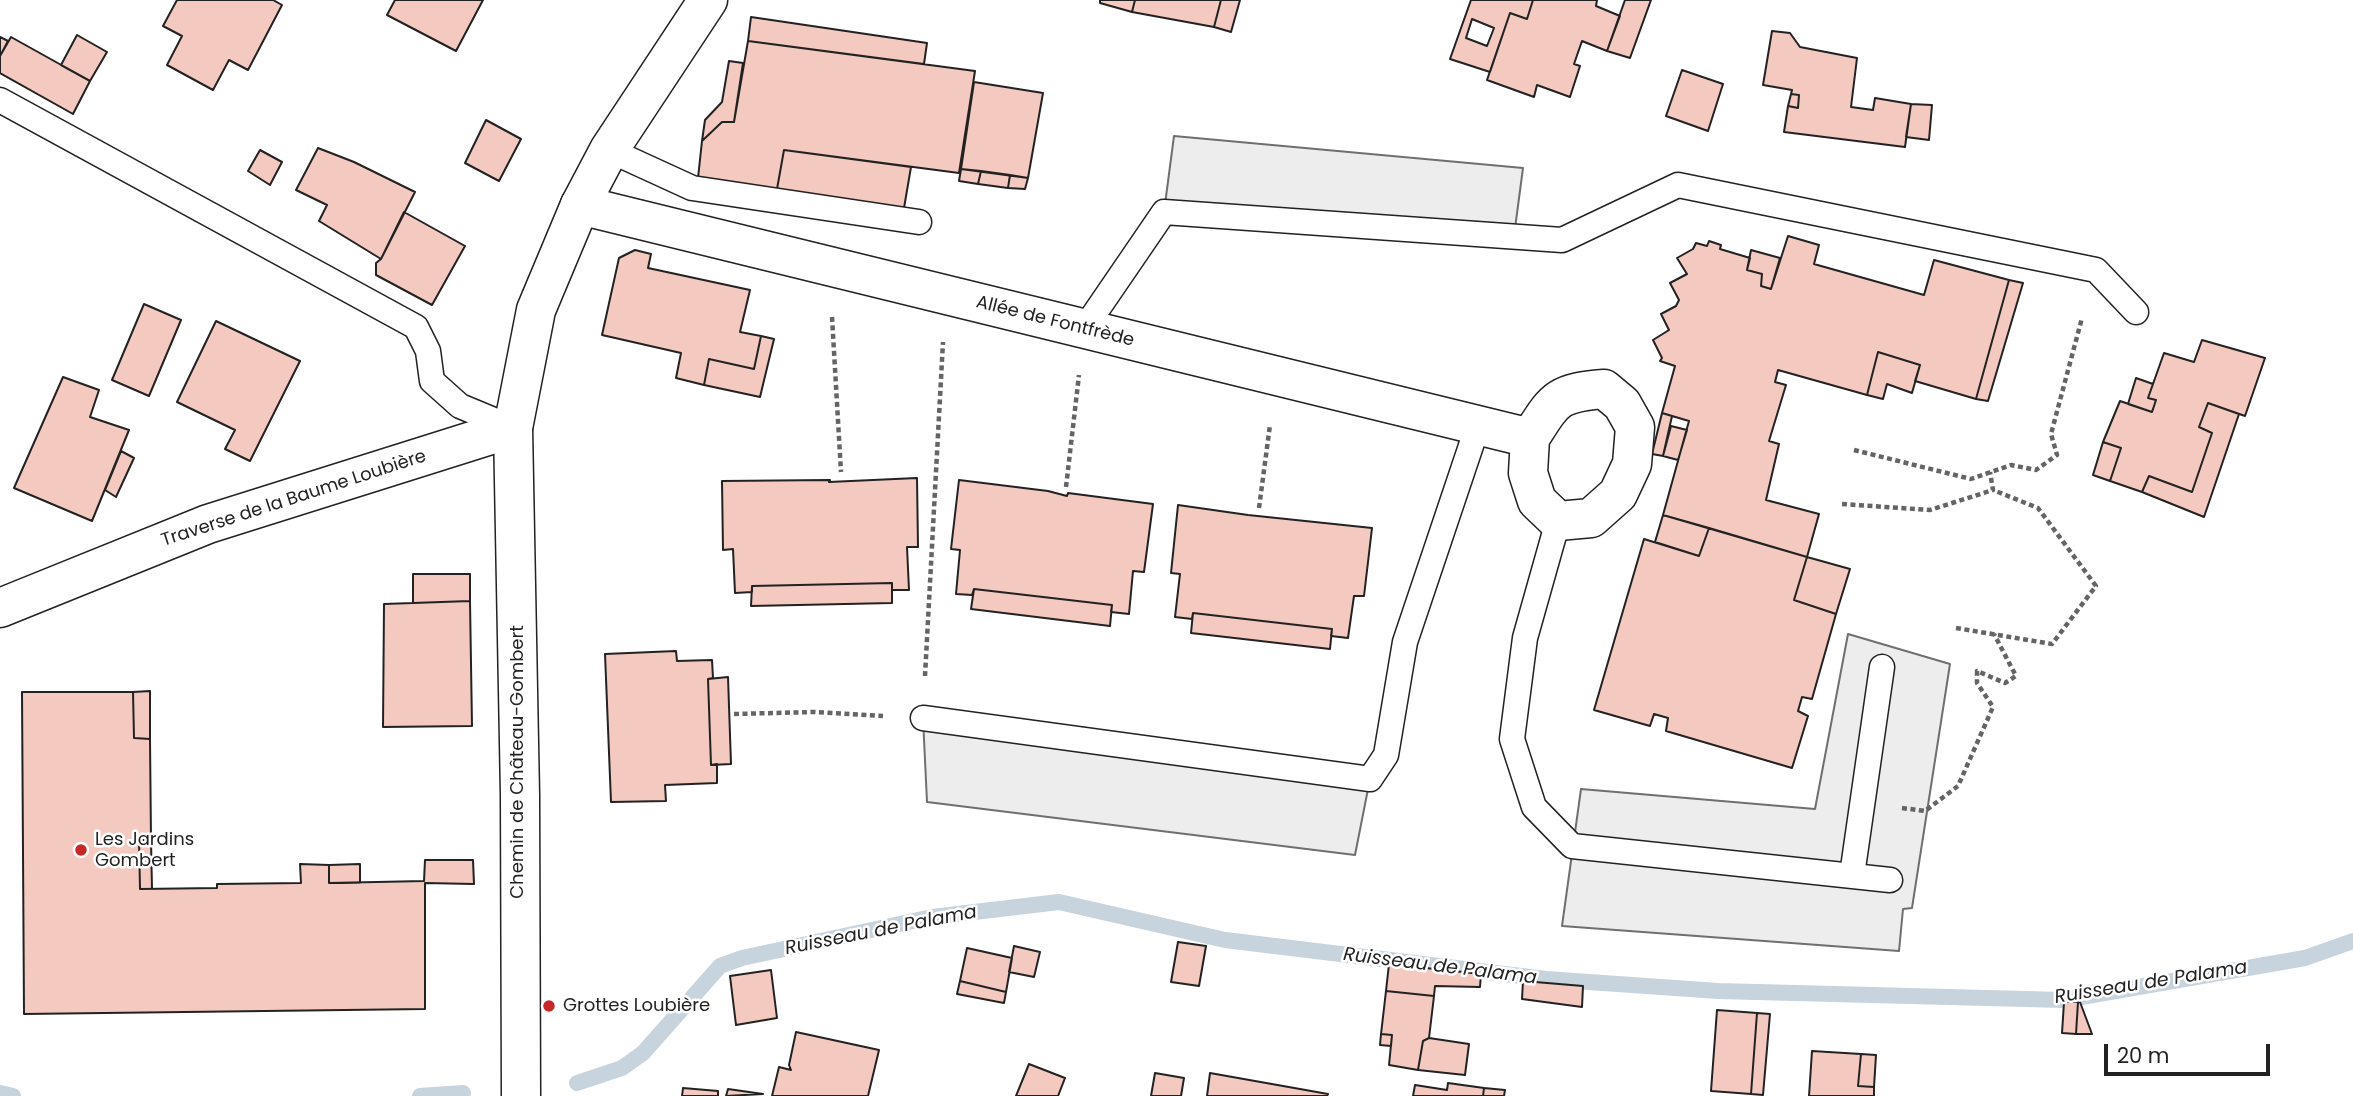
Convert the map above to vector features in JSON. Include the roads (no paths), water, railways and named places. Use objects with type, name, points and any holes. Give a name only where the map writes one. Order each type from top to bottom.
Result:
[{"type":"street","name":"Chemin de Château-Gombert","points":[[521,1096],[520,795],[513,428],[536,310],[580,205],[609,150],[708,0]]},
{"type":"street","name":"Allée de Fontfrède","points":[[580,205],[1530,438]]},
{"type":"street","points":[[1604,389],[1622,404],[1635,427],[1632,464],[1618,494],[1591,519],[1558,521],[1537,501],[1528,473],[1530,438],[1553,402],[1578,391],[1604,389]]},
{"type":"street","name":"Traverse de la Baume Loubière","points":[[0,608],[208,524],[513,428]]},
{"type":"lane","points":[[0,100],[416,327],[428,351],[432,381],[460,406],[513,428]]},
{"type":"lane","points":[[609,150],[692,188],[919,222]]},
{"type":"lane","points":[[1084,329],[1164,212],[1562,240],[1678,185],[2096,270],[2136,312]]},
{"type":"lane","points":[[923,718],[1370,779],[1386,755],[1405,642],[1478,425]]},
{"type":"lane","points":[[1558,521],[1525,638],[1512,739],[1534,807],[1572,846],[1890,880]]},
{"type":"lane","points":[[1852,876],[1882,667]]},
{"type":"waterway","name":"Ruisseau de Palama","points":[[577,1083],[622,1068],[643,1053],[720,966],[742,958],[932,917],[1059,902],[1225,940],[1546,979],[1718,991],[2064,1000],[2305,958],[2353,941]]},
{"type":"waterway","name":"Ruisseau de Palama","points":[[0,1093],[13,1096]]},
{"type":"waterway","name":"Ruisseau de Palama","points":[[420,1096],[463,1093]]},
{"type":"place","name":"Les Jardins Gombert","points":[[81,850]]},
{"type":"place","name":"Grottes Loubière","points":[[549,1006]]}]
